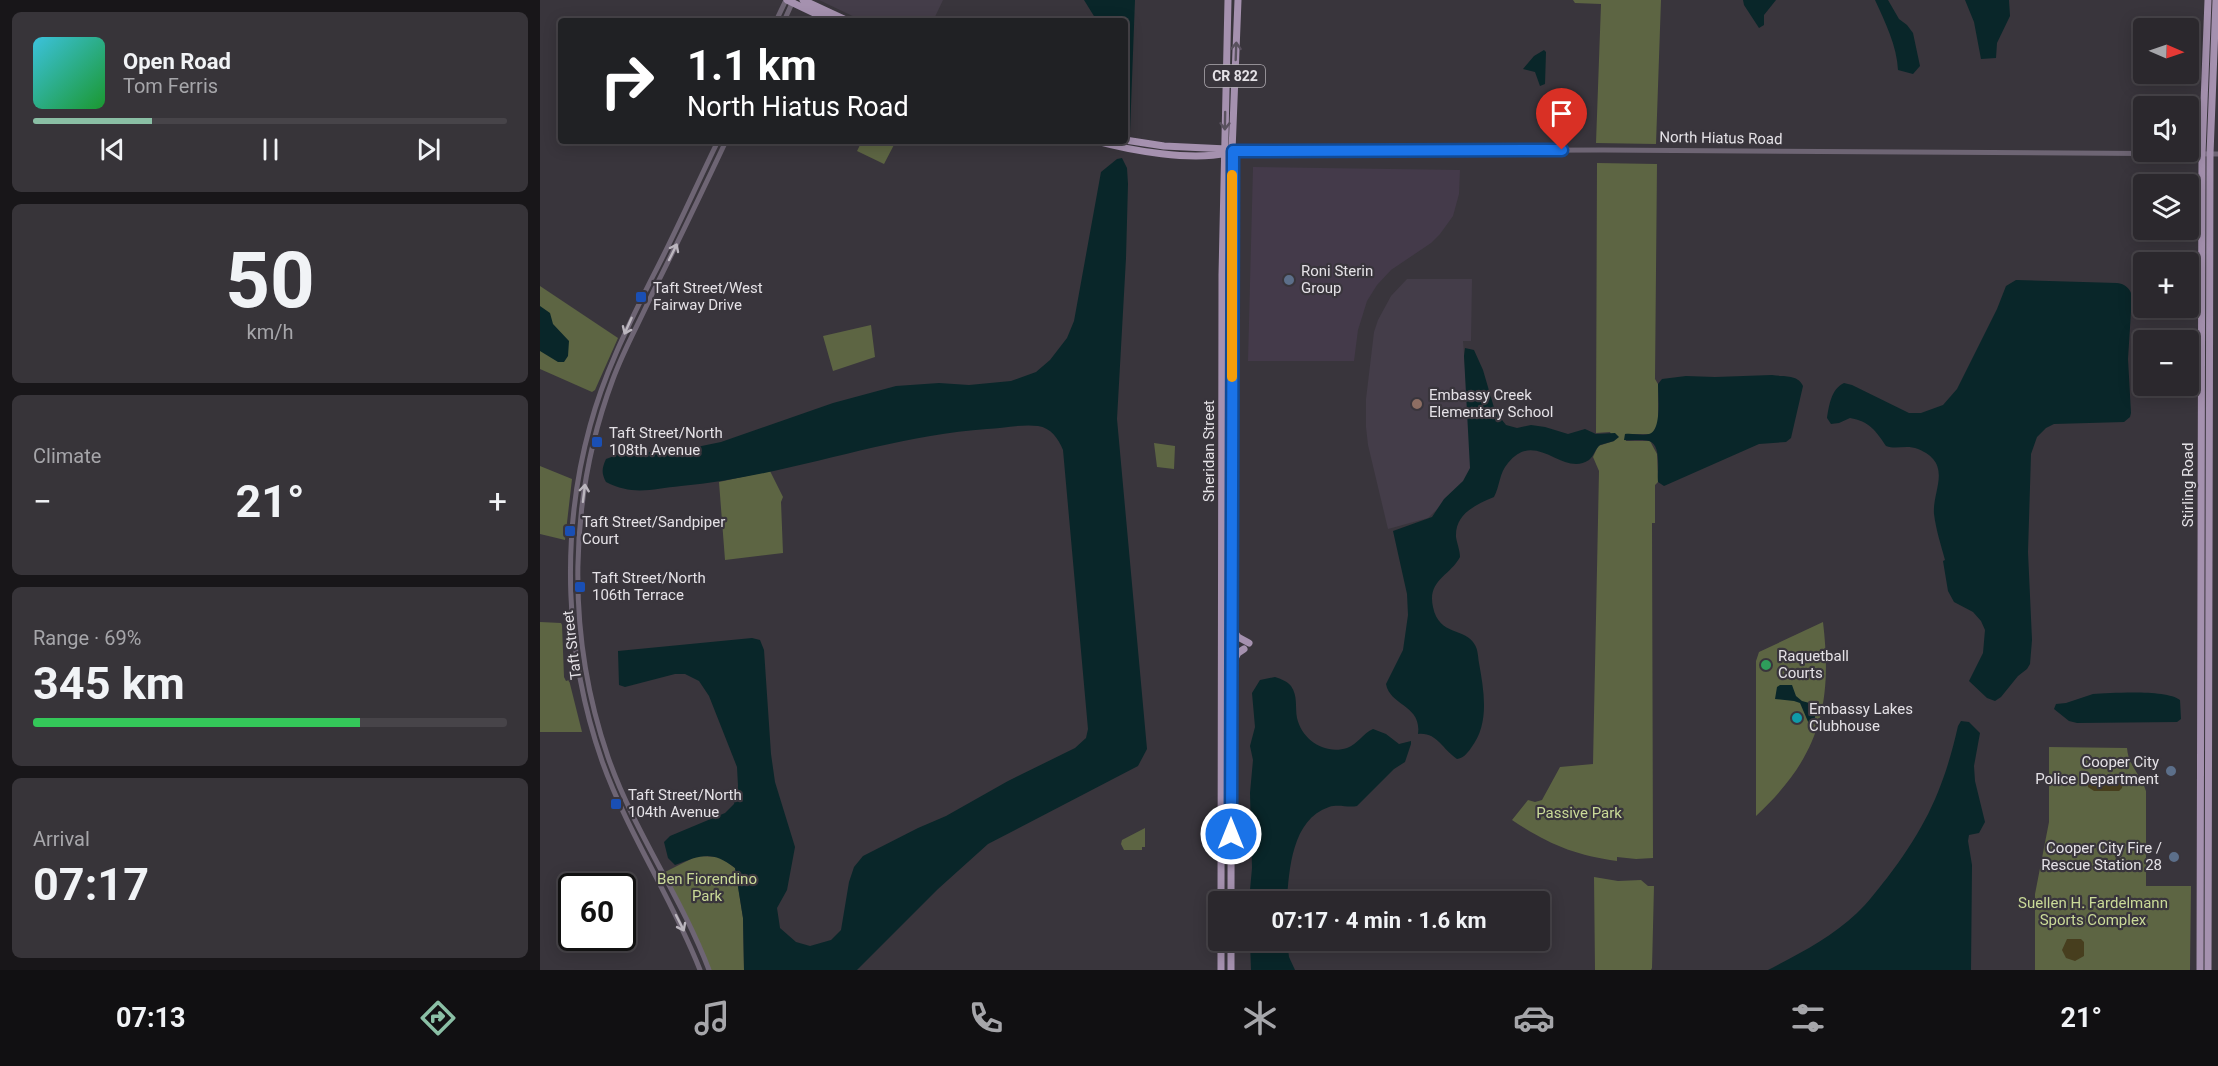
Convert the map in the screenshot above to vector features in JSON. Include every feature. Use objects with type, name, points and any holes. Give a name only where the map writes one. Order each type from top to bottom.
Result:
[{"type":"main road","points":[[803,0],[836,18]]},
{"type":"main road","name":"Sheridan Street","points":[[1221,891],[1222,295],[1228,0]]},
{"type":"main road","name":"Sheridan Street","points":[[1231,891],[1233,151],[1238,0]]},
{"type":"main road","name":"Stirling Road","points":[[2208,0],[2210,154],[2208,970]]},
{"type":"main road","name":"Stirling Road","points":[[2200,970],[2210,154],[2216,0]]},
{"type":"main road","points":[[790,1],[825,18]]},
{"type":"main road","name":"North Hiatus Road","points":[[1128,140],[1164,146],[1233,151]]},
{"type":"main road","name":"North Hiatus Road","points":[[1112,144],[1160,153],[1203,155],[1224,151]]},
{"type":"main road","points":[[1222,295],[1232,294]]},
{"type":"main road","points":[[1222,471],[1232,471]]},
{"type":"main road","points":[[1231,627],[1247,646],[1238,653],[1231,667]]},
{"type":"main road","points":[[1221,951],[1221,970]]},
{"type":"main road","points":[[1231,951],[1231,970]]},
{"type":"street","points":[[778,18],[790,1]]},
{"type":"street","points":[[785,18],[790,1]]},
{"type":"street","name":"Taft Street","points":[[700,970],[688,939],[626,820],[602,759],[585,703],[577,658],[570,571],[578,481],[593,414],[632,316],[717,144]]},
{"type":"street","name":"Taft Street","points":[[709,970],[694,933],[635,823],[608,756],[592,701],[584,657],[578,572],[580,523],[585,482],[597,429],[613,378],[725,144]]},
{"type":"street","name":"North Hiatus Road","points":[[1233,151],[1581,150],[2210,154]]},
{"type":"shaded area","points":[[819,0],[943,0],[934,18],[857,18]]},
{"type":"shaded area","points":[[1253,167],[1460,170],[1459,194],[1453,216],[1431,243],[1391,270],[1377,285],[1367,301],[1358,330],[1354,361],[1248,361]]},
{"type":"shaded area","name":"Embassy Creek Elementary School","points":[[1407,279],[1472,279],[1471,341],[1463,341],[1471,472],[1463,484],[1428,518],[1388,529],[1368,445],[1366,399],[1374,332],[1378,320],[1391,296]]},
{"type":"green space","points":[[1573,0],[1661,0],[1656,144],[1596,143],[1601,4],[1575,3]]},
{"type":"green space","points":[[860,144],[894,144],[884,164],[857,151]]},
{"type":"green space","name":"Passive Park","points":[[1597,163],[1657,164],[1655,379],[1658,384],[1658,424],[1652,434],[1627,434],[1626,441],[1650,441],[1657,454],[1658,482],[1655,485],[1655,523],[1652,523],[1653,858],[1617,857],[1617,861],[1574,852],[1538,836],[1512,820],[1528,800],[1535,802],[1542,800],[1560,767],[1593,764],[1599,471],[1593,457],[1598,446],[1614,441],[1610,432],[1596,433]]},
{"type":"green space","points":[[540,286],[618,338],[595,390],[592,392],[540,369]]},
{"type":"green space","points":[[871,325],[875,357],[833,371],[823,336]]},
{"type":"green space","points":[[1154,443],[1175,446],[1174,469],[1157,467]]},
{"type":"green space","points":[[540,466],[572,479],[565,540],[540,534]]},
{"type":"green space","points":[[770,471],[783,497],[781,502],[783,553],[725,560],[719,482]]},
{"type":"green space","points":[[540,622],[561,623],[562,625],[564,677],[566,681],[569,680],[582,732],[540,732]]},
{"type":"green space","points":[[1823,622],[1826,679],[1817,728],[1808,751],[1794,773],[1756,816],[1756,661],[1759,652]]},
{"type":"green space","name":"Suellen H. Fardelmann Sports Complex","points":[[2049,747],[2127,748],[2130,760],[2146,791],[2146,886],[2191,886],[2190,970],[2035,970],[2035,894],[2049,822]]},
{"type":"green space","points":[[1145,828],[1145,847],[1142,847],[1142,850],[1124,850],[1122,840]]},
{"type":"green space","name":"Ben Fiorendino Park","points":[[697,856],[720,857],[735,868],[743,918],[744,970],[710,970],[665,872]]},
{"type":"green space","points":[[1594,877],[1618,881],[1641,880],[1648,886],[1654,886],[1651,970],[1595,970]]},
{"type":"sand","points":[[2118,775],[2123,780],[2119,791],[2094,791],[2088,787],[2088,779],[2092,776]]},
{"type":"sand","points":[[2067,939],[2081,939],[2084,942],[2084,956],[2075,961],[2066,958],[2062,950]]},
{"type":"water","points":[[1084,0],[1135,0],[1130,132],[1128,131],[1128,18],[1095,18]]},
{"type":"water","points":[[1743,0],[1776,0],[1764,15],[1764,25],[1759,28]]},
{"type":"water","points":[[1875,0],[1888,0],[1899,19],[1913,33],[1920,66],[1913,74],[1898,70],[1893,43]]},
{"type":"water","points":[[1965,0],[2009,0],[2010,16],[1997,43],[1996,58],[1981,59],[1974,22]]},
{"type":"water","points":[[1544,50],[1546,52],[1545,84],[1540,86],[1535,72],[1523,69],[1534,56]]},
{"type":"water","points":[[1122,158],[1127,168],[1128,184],[1117,419],[1147,749],[1138,766],[988,844],[938,889],[857,970],[744,970],[743,918],[735,868],[720,859],[706,856],[675,865],[668,858],[664,842],[670,836],[725,813],[734,804],[738,786],[737,767],[709,696],[699,681],[685,674],[675,674],[625,687],[619,685],[618,651],[752,638],[760,640],[764,650],[775,782],[795,847],[787,890],[777,908],[780,928],[796,942],[810,946],[831,940],[841,930],[849,882],[854,867],[863,856],[946,816],[1008,781],[1075,748],[1086,738],[1088,729],[1063,450],[1047,429],[1038,426],[1012,426],[910,440],[720,481],[643,490],[625,489],[606,482],[603,470],[606,459],[617,455],[687,449],[721,442],[833,403],[896,386],[939,383],[969,385],[1011,381],[1036,372],[1050,360],[1067,338],[1074,321],[1101,172],[1117,159]]},
{"type":"water","points":[[2016,280],[2125,285],[2132,296],[2128,359],[2131,413],[2124,422],[2054,424],[2037,437],[2031,454],[2028,552],[2032,640],[2030,664],[1995,701],[1987,698],[1969,681],[1983,653],[1985,630],[1973,612],[1954,602],[1948,591],[1943,561],[1945,560],[1934,514],[1939,478],[1935,462],[1929,455],[1918,449],[1886,446],[1867,424],[1850,418],[1831,424],[1827,418],[1833,394],[1844,383],[1909,413],[1921,413],[1943,405],[1957,389],[2006,286]]},
{"type":"water","points":[[540,306],[550,313],[553,324],[569,341],[568,356],[564,362],[558,362],[540,351]]},
{"type":"water","points":[[1465,348],[1474,350],[1483,370],[1495,411],[1506,425],[1517,428],[1531,425],[1545,427],[1568,434],[1585,429],[1596,434],[1615,433],[1619,437],[1600,445],[1589,460],[1579,464],[1569,463],[1539,451],[1529,450],[1518,454],[1505,467],[1494,497],[1473,507],[1459,522],[1456,537],[1460,557],[1436,584],[1433,590],[1433,607],[1441,623],[1471,639],[1475,645],[1483,685],[1484,707],[1477,739],[1466,754],[1457,759],[1435,738],[1418,734],[1415,717],[1393,697],[1386,684],[1403,650],[1408,615],[1407,594],[1393,531],[1432,517],[1444,499],[1463,481],[1470,468]]},
{"type":"water","points":[[1772,375],[1794,378],[1803,386],[1791,438],[1786,442],[1759,444],[1664,486],[1658,482],[1658,459],[1653,444],[1646,440],[1624,440],[1625,434],[1646,435],[1653,431],[1658,420],[1658,384],[1662,379],[1686,376]]},
{"type":"water","points":[[1275,677],[1286,681],[1291,686],[1295,694],[1300,726],[1309,739],[1323,747],[1339,750],[1347,748],[1373,729],[1386,734],[1399,744],[1411,741],[1405,762],[1394,769],[1357,806],[1329,807],[1317,813],[1307,822],[1300,834],[1291,861],[1288,891],[1250,891],[1252,868],[1250,793],[1253,760],[1250,746],[1255,727],[1252,693],[1260,680]]},
{"type":"water","points":[[1792,685],[1796,696],[1802,701],[1817,705],[1814,723],[1809,724],[1800,703],[1775,699],[1777,687]]},
{"type":"water","points":[[2138,692],[2163,694],[2180,700],[2181,719],[2177,722],[2077,723],[2069,721],[2054,709],[2056,704],[2093,694]]},
{"type":"water","points":[[1961,721],[1969,722],[1980,733],[1974,766],[1975,781],[1985,822],[1979,833],[1969,835],[1968,841],[1972,865],[1971,970],[1768,970],[1837,930],[1869,901],[1887,878],[1913,841],[1932,806]]},
{"type":"water","points":[[1250,951],[1288,951],[1295,970],[1251,970]]},
{"type":"slow traffic","points":[[1232,175],[1232,377]]},
{"type":"place","name":"Roni Sterin Group","points":[[1289,280]]},
{"type":"place","name":"Taft Street/West Fairway Drive","points":[[641,297]]},
{"type":"place","name":"Embassy Creek Elementary School","points":[[1417,404]]},
{"type":"place","name":"Taft Street/North 108th Avenue","points":[[597,442]]},
{"type":"place","name":"Taft Street/Sandpiper Court","points":[[570,531]]},
{"type":"place","name":"Taft Street/North 106th Terrace","points":[[580,587]]},
{"type":"place","name":"Raquetball Courts","points":[[1766,665]]},
{"type":"place","name":"Embassy Lakes Clubhouse","points":[[1797,718]]},
{"type":"place","name":"Cooper City Police Department","points":[[2171,771]]},
{"type":"place","name":"Taft Street/North 104th Avenue","points":[[616,804]]},
{"type":"place","name":"Cooper City Fire / Rescue Station 28","points":[[2174,857]]},
{"type":"route","points":[[1231,834],[1233,151],[1562,150]]}]
